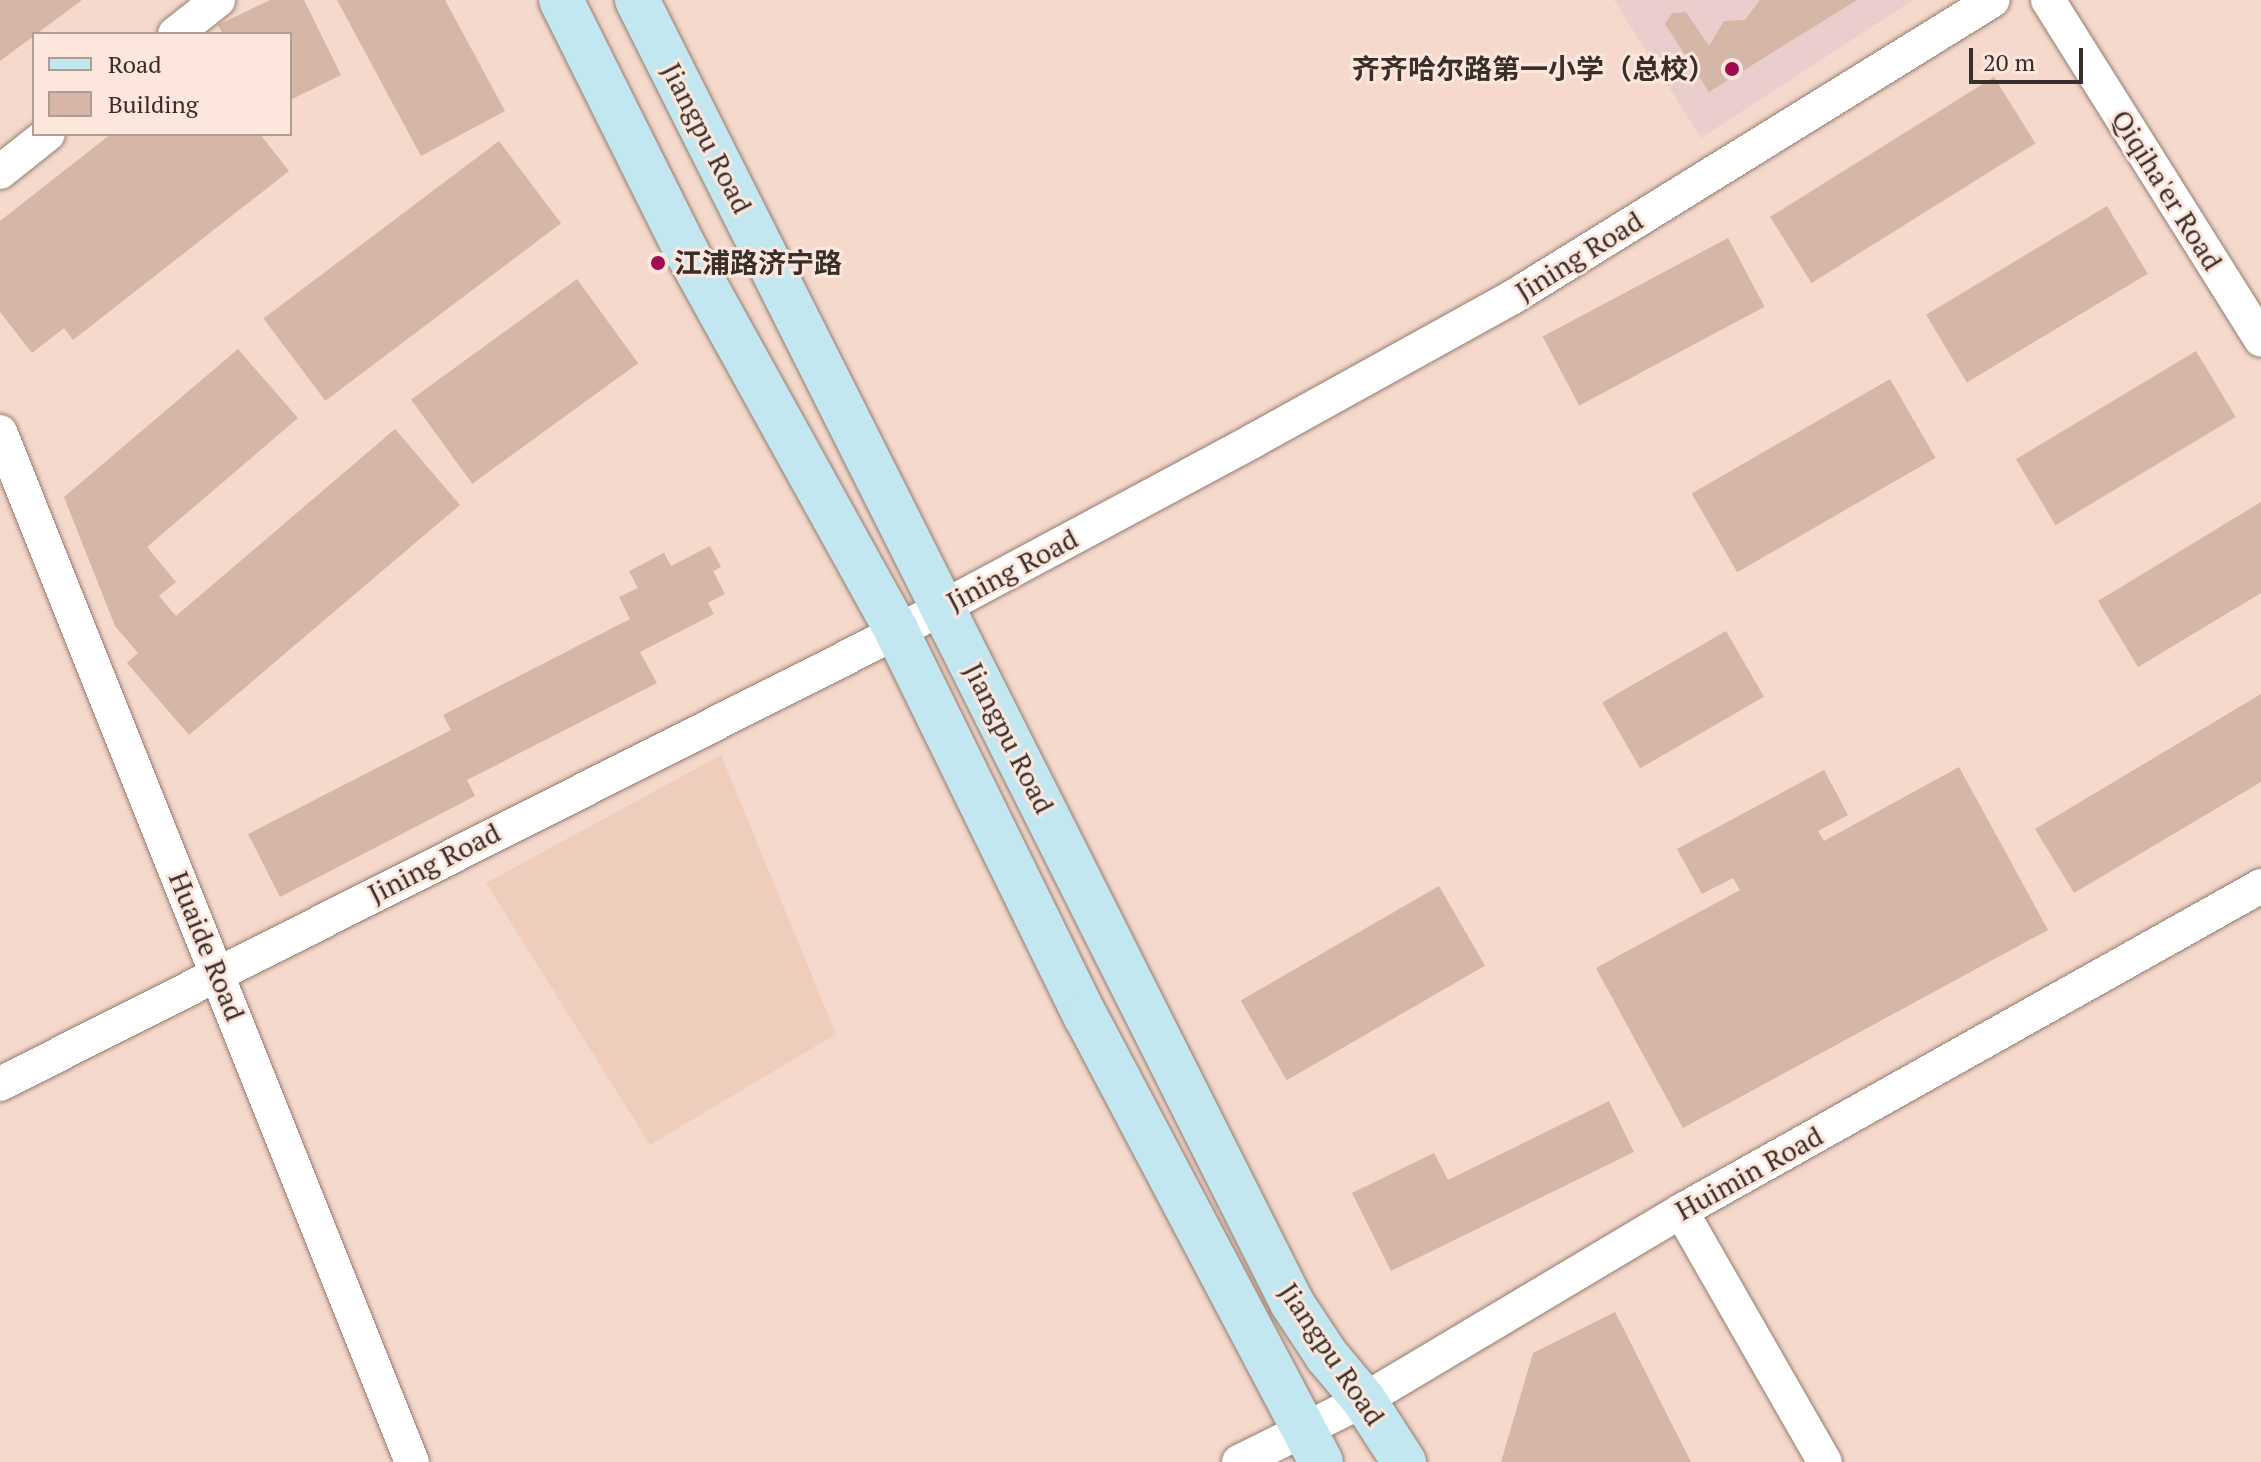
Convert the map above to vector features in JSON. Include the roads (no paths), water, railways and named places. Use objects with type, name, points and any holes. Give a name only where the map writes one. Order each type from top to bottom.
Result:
[{"type":"main road","name":"Jiangpu Road","points":[[561,0],[684,247],[897,632],[1086,1017],[1313,1446]]},
{"type":"main road","name":"Jiangpu Road","points":[[637,0],[1292,1303],[1327,1356],[1364,1400],[1404,1462]]},
{"type":"street","points":[[178,32],[218,0]]},
{"type":"street","name":"Jining Road","points":[[0,1084],[944,607],[1513,297],[1993,0]]},
{"type":"street","name":"Qiqiha'er Road","points":[[2048,0],[2261,340]]},
{"type":"street","points":[[0,172],[45,136]]},
{"type":"street","name":"Huaide Road","points":[[0,432],[412,1462]]},
{"type":"street","name":"Huimin Road","points":[[1239,1462],[1313,1446],[1364,1400],[1681,1211],[2261,886]]},
{"type":"street","points":[[1681,1211],[1825,1462]]},
{"type":"place","name":"齐齐哈尔路第一小学（总校）","points":[[1732,69]]},
{"type":"place","name":"江浦路济宁路","points":[[658,263]]}]
